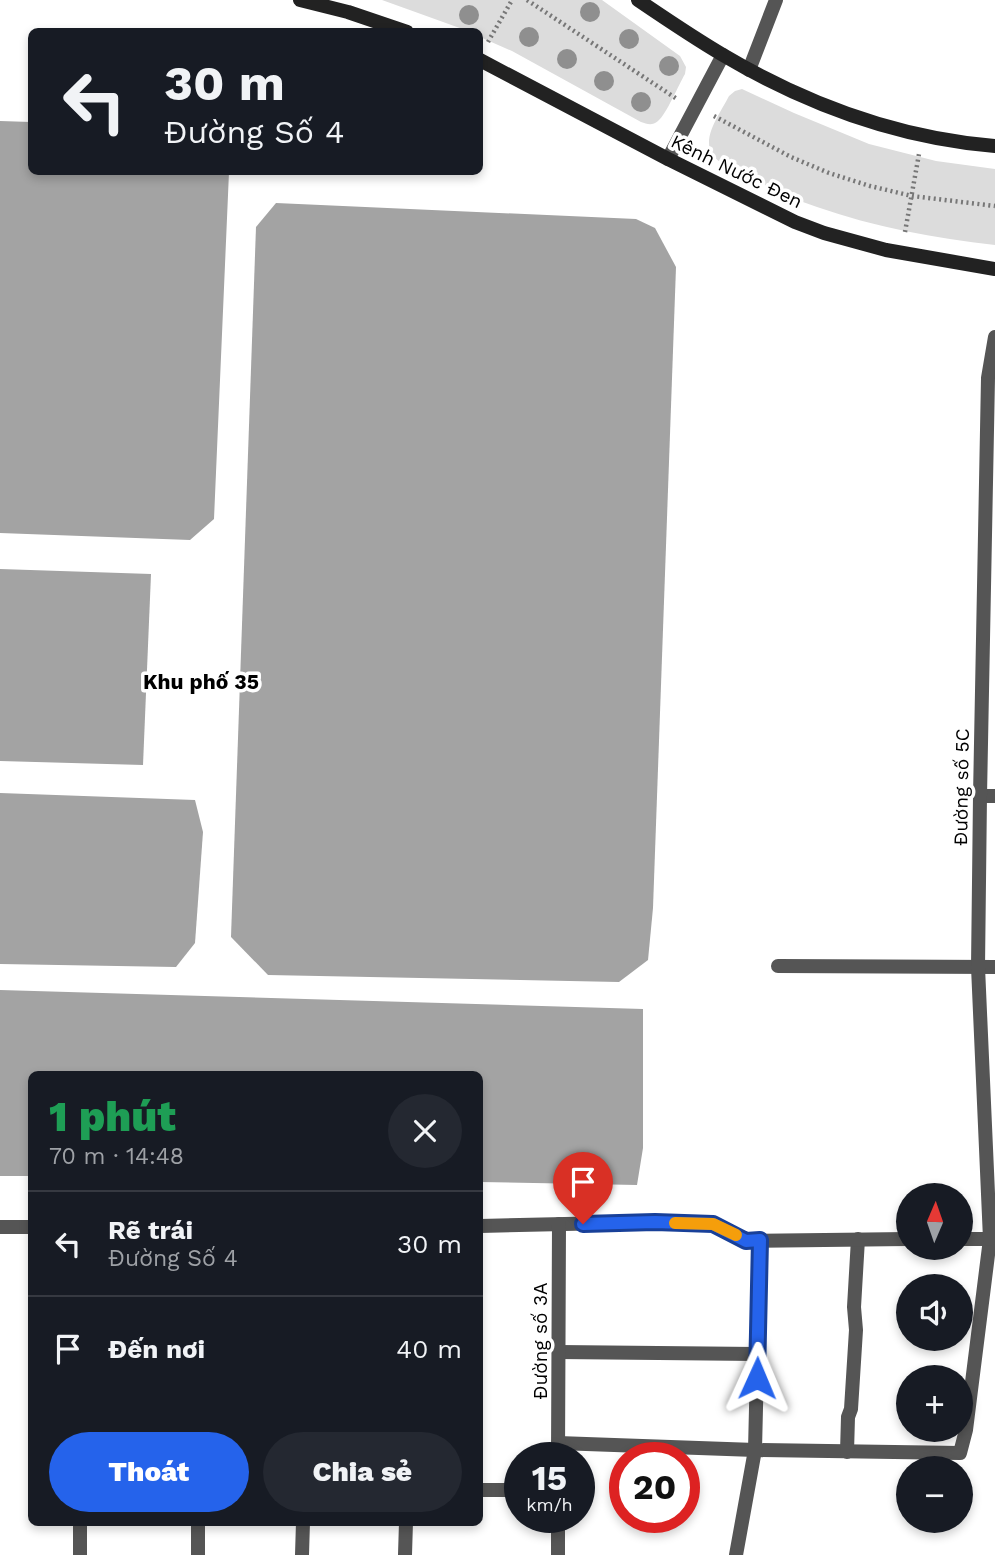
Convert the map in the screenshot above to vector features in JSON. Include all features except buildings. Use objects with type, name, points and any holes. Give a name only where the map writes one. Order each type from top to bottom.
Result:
[{"type":"street","points":[[300,0],[395,28]]},
{"type":"street","points":[[638,0],[723,55],[807,98],[899,130],[939,139],[995,146]]},
{"type":"street","points":[[749,70],[776,0]]},
{"type":"street","points":[[668,159],[723,55]]},
{"type":"street","name":"Kênh Nước Đen","points":[[483,62],[765,208],[824,233],[886,250],[995,269]]},
{"type":"street","name":"Đường số 5C","points":[[847,1452],[960,1453],[966,1430],[992,1239],[978,967],[988,796],[988,378],[995,337]]},
{"type":"street","points":[[778,966],[995,967]]},
{"type":"street","points":[[483,1226],[655,1222],[713,1224],[746,1241],[896,1239]]},
{"type":"street","name":"Đường số 3A","points":[[558,1442],[559,1224]]},
{"type":"street","points":[[0,1227],[28,1227]]},
{"type":"street","points":[[595,1450],[847,1452],[856,1330],[854,1307],[858,1239]]},
{"type":"street","points":[[973,1239],[992,1239]]},
{"type":"street","points":[[736,1555],[755,1450],[760,1240]]},
{"type":"street","points":[[559,1352],[757,1354]]},
{"type":"street","points":[[483,1490],[504,1490]]},
{"type":"street","points":[[80,1526],[80,1555]]},
{"type":"street","points":[[198,1526],[198,1555]]},
{"type":"street","points":[[302,1555],[303,1526]]},
{"type":"street","points":[[405,1555],[407,1526]]},
{"type":"street","points":[[558,1533],[558,1555]]},
{"type":"path","points":[[487,44],[512,0]]},
{"type":"path","points":[[527,0],[677,99]]},
{"type":"path","points":[[714,116],[791,157],[870,186],[912,196],[995,206]]},
{"type":"path","points":[[905,234],[920,153]]},
{"type":"shaded area","points":[[382,0],[602,0],[680,56],[686,67],[685,74],[661,118],[654,124],[645,123],[512,51],[483,38],[483,28],[460,28]]},
{"type":"shaded area","points":[[742,89],[869,144],[936,161],[995,169],[995,245],[905,231],[839,214],[792,198],[720,162],[709,147],[711,130],[729,96]]},
{"type":"shaded area","points":[[0,121],[28,122],[28,175],[229,175],[214,519],[190,540],[0,533]]},
{"type":"shaded area","points":[[276,203],[636,219],[655,228],[676,267],[653,908],[648,960],[619,982],[268,975],[231,937],[256,227]]},
{"type":"shaded area","points":[[0,569],[151,574],[143,765],[0,761]]},
{"type":"shaded area","points":[[0,793],[195,800],[203,832],[195,943],[176,967],[0,964]]},
{"type":"shaded area","points":[[0,990],[643,1009],[643,1148],[637,1185],[483,1182],[483,1071],[28,1071],[28,1176],[0,1176]]},
{"type":"slow traffic","points":[[675,1223],[713,1224],[736,1235]]},
{"type":"district","name":"Khu phố 35","points":[[201,682]]},
{"type":"route","points":[[583,1224],[713,1224],[746,1241],[760,1240],[757,1378]]}]
